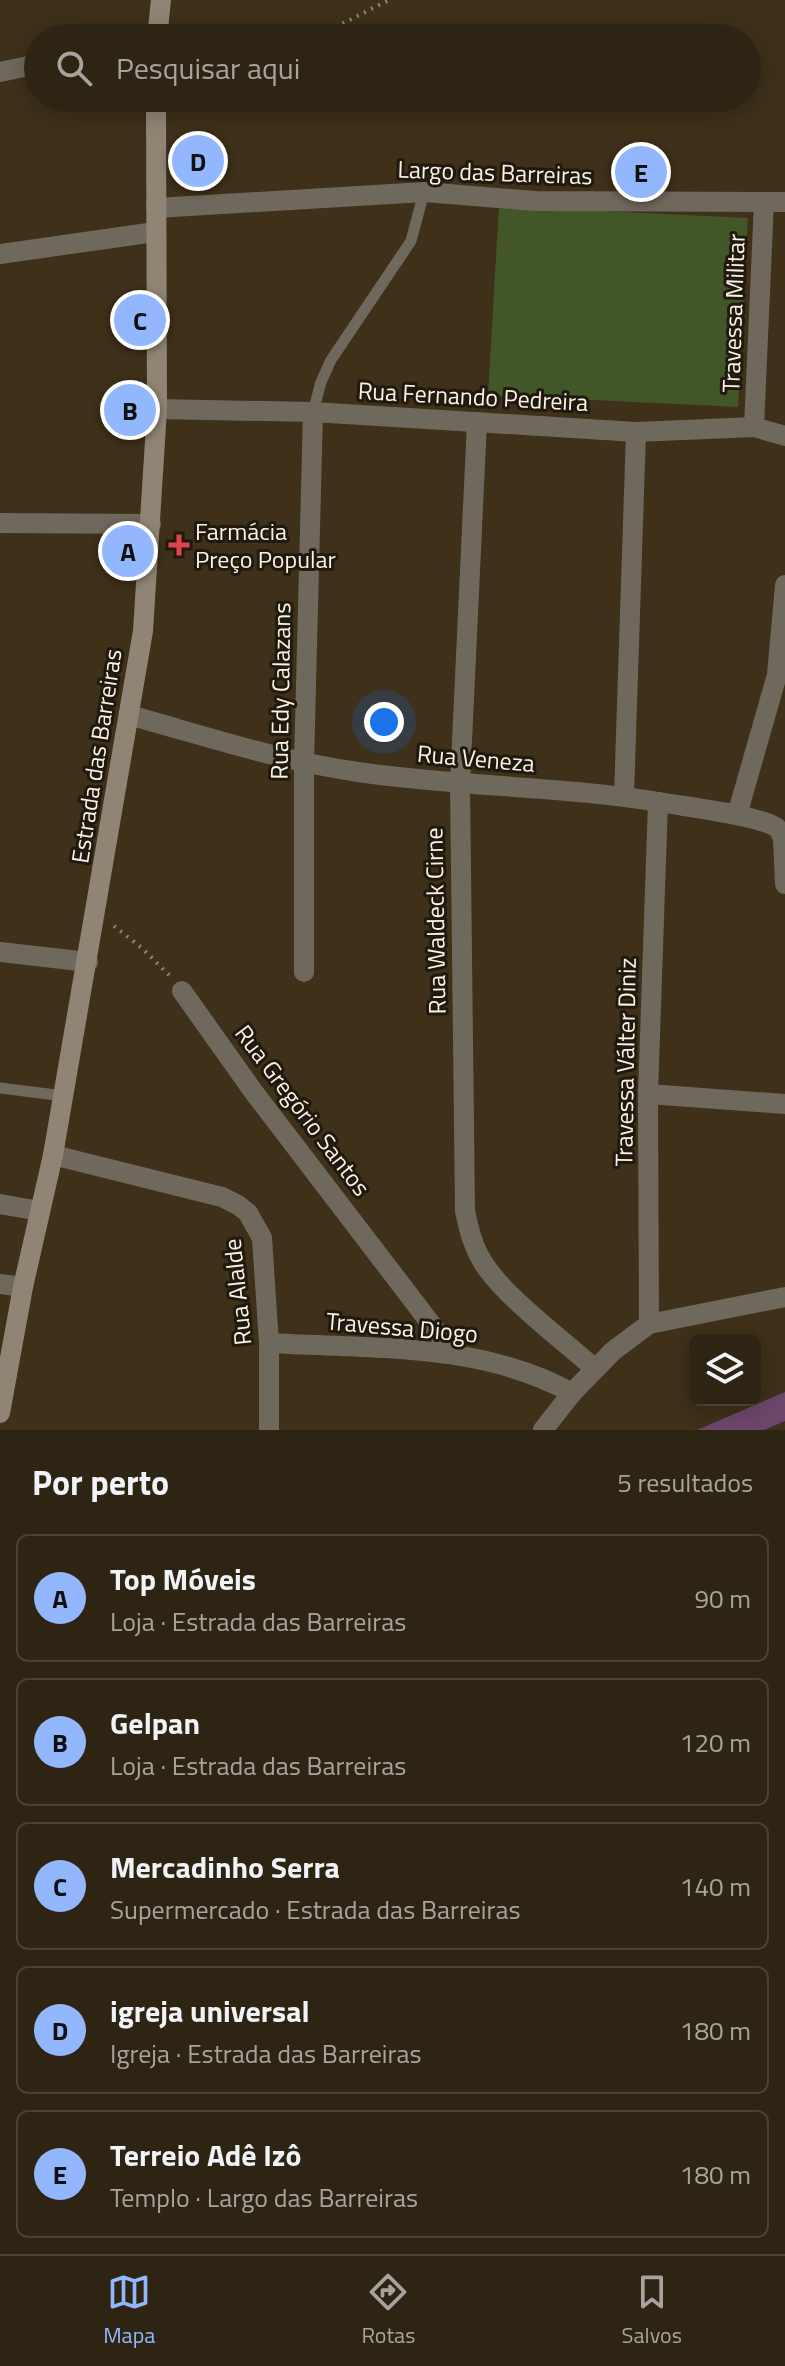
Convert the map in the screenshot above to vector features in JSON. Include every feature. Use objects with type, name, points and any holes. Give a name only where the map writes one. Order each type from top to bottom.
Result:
[{"type":"main road","points":[[158,24],[161,0]]},
{"type":"main road","name":"Estrada das Barreiras","points":[[0,1413],[64,1096],[143,631],[157,409],[156,112]]},
{"type":"street","points":[[0,72],[24,67]]},
{"type":"street","name":"Largo das Barreiras","points":[[156,208],[424,192],[535,201],[785,202]]},
{"type":"street","name":"Travessa Militar","points":[[754,427],[764,202]]},
{"type":"street","points":[[0,254],[155,232]]},
{"type":"street","name":"Rua Fernando Pedreira","points":[[157,409],[313,412],[636,432],[754,427],[785,436]]},
{"type":"street","name":"Rua Edy Calazans","points":[[304,972],[304,763],[313,412]]},
{"type":"street","name":"Rua Waldeck Cirne","points":[[477,422],[460,784],[465,1211],[471,1238],[485,1266],[511,1294],[595,1369]]},
{"type":"street","points":[[624,796],[636,432]]},
{"type":"street","points":[[0,523],[151,524]]},
{"type":"street","points":[[737,815],[777,675],[785,585]]},
{"type":"street","name":"Rua Veneza","points":[[129,715],[304,763],[460,784],[624,796],[737,815],[775,827],[783,839],[785,884]]},
{"type":"street","name":"Travessa Válter Diniz","points":[[649,1324],[648,1094],[658,802]]},
{"type":"street","points":[[0,952],[88,962]]},
{"type":"street","name":"Rua Gregório Santos","points":[[182,991],[253,1091],[454,1354]]},
{"type":"street","points":[[648,1094],[785,1104]]},
{"type":"street","name":"Rua Alalde","points":[[53,1155],[222,1197],[238,1205],[256,1224],[262,1238],[269,1343],[269,1430]]},
{"type":"street","points":[[0,1204],[40,1211]]},
{"type":"street","points":[[0,1284],[23,1287]]},
{"type":"street","points":[[543,1430],[595,1369],[628,1337],[649,1324],[785,1297]]},
{"type":"street","name":"Travessa Diogo","points":[[269,1343],[454,1354],[523,1369],[572,1393]]},
{"type":"lane","points":[[313,412],[331,360],[411,241],[424,192]]},
{"type":"lane","points":[[0,1088],[64,1096]]},
{"type":"path","points":[[342,24],[389,0]]},
{"type":"path","points":[[96,913],[143,949],[182,991]]},
{"type":"green space","points":[[499,206],[748,218],[738,407],[488,395]]},
{"type":"building","points":[[785,1392],[785,1421],[764,1430],[697,1430],[753,1406],[761,1406],[761,1402]]},
{"type":"place","name":"igreja universal","points":[[198,161]]},
{"type":"place","name":"Terreio Adê Izô","points":[[641,172]]},
{"type":"place","name":"Mercadinho Serra","points":[[140,320]]},
{"type":"place","name":"Gelpan","points":[[130,410]]},
{"type":"place","name":"Farmácia Preço Popular","points":[[179,545]]},
{"type":"place","name":"Top Móveis","points":[[128,551]]}]
